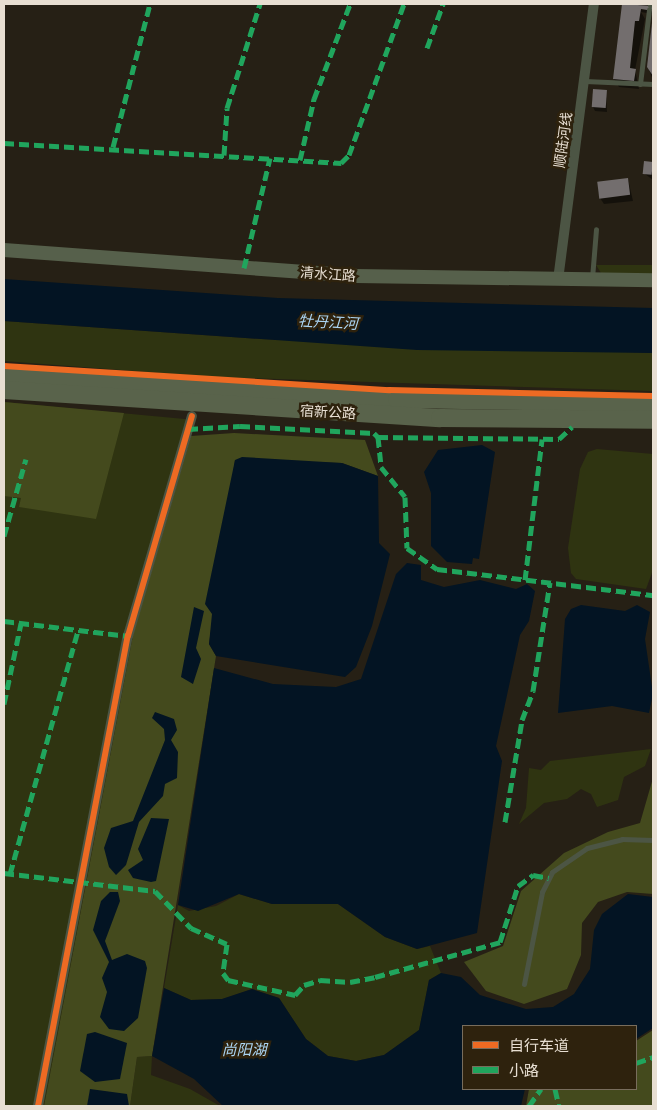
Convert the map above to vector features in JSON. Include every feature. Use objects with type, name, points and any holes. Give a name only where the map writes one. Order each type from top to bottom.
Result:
[{"type":"highway","name":"宿新公路","points":[[4,373],[397,399],[653,403]]},
{"type":"highway","name":"宿新公路","points":[[4,390],[440,418],[653,420]]},
{"type":"street","name":"顺陆河线","points":[[558,280],[594,4]]},
{"type":"street","name":"清水江路","points":[[4,250],[356,276],[653,280]]},
{"type":"street","points":[[38,1106],[128,636],[192,416]]},
{"type":"lane","points":[[640,84],[649,6]]},
{"type":"lane","points":[[585,81],[653,84]]},
{"type":"lane","points":[[592,280],[596,229]]},
{"type":"lane","points":[[524,984],[542,892],[552,872],[587,848],[622,839],[653,840]]},
{"type":"green space","points":[[596,265],[653,265],[653,275],[601,273]]},
{"type":"green space","points":[[4,321],[260,339],[653,353],[653,391],[212,377],[4,361]]},
{"type":"green space","points":[[4,402],[195,420],[133,635],[44,1106],[4,1106]]},
{"type":"green space","points":[[4,402],[124,413],[96,519],[19,507],[21,498],[4,496]]},
{"type":"green space","points":[[234,433],[365,440],[378,476],[342,463],[235,460],[209,644],[216,656],[152,1056],[137,1057],[130,1106],[44,1106],[133,635],[191,436]]},
{"type":"green space","points":[[597,449],[653,454],[653,570],[646,589],[576,579],[571,573],[568,548],[580,469],[588,452]]},
{"type":"green space","points":[[651,749],[645,766],[624,777],[618,800],[597,807],[591,794],[581,789],[567,799],[544,803],[519,824],[526,808],[529,768],[541,770],[550,761]]},
{"type":"green space","points":[[653,778],[653,894],[627,892],[598,902],[582,923],[581,955],[567,989],[524,1004],[486,991],[464,962],[503,946],[521,891],[564,853],[608,832],[640,823]]},
{"type":"green space","points":[[239,894],[272,904],[338,904],[385,937],[417,949],[430,946],[441,973],[429,980],[419,1030],[384,1055],[356,1061],[328,1056],[306,1039],[279,998],[252,989],[222,999],[191,1000],[164,988],[178,905],[189,911],[216,906]]},
{"type":"green space","points":[[653,1030],[653,1106],[526,1106],[529,1090],[637,1090],[637,1040]]},
{"type":"green space","points":[[152,1056],[151,1075],[190,1089],[220,1106],[130,1106],[137,1057]]},
{"type":"water","name":"牡丹江河","points":[[4,279],[278,298],[653,308],[653,353],[417,350],[4,321]]},
{"type":"water","points":[[482,445],[495,452],[479,559],[473,558],[472,564],[447,562],[431,546],[431,493],[424,472],[438,450]]},
{"type":"water","points":[[242,457],[342,463],[378,476],[379,543],[390,554],[372,626],[356,667],[345,677],[216,656],[209,644],[212,614],[205,604],[235,460]]},
{"type":"water","points":[[407,563],[421,565],[421,580],[444,587],[480,580],[516,589],[527,584],[535,591],[529,621],[520,635],[496,746],[502,761],[477,933],[417,949],[385,937],[338,904],[272,904],[239,894],[198,911],[178,905],[214,668],[273,684],[336,687],[361,679],[396,574]]},
{"type":"water","points":[[581,605],[625,611],[637,605],[650,612],[645,639],[653,694],[649,713],[612,706],[558,713],[565,619],[571,609]]},
{"type":"water","points":[[194,607],[204,611],[196,648],[201,659],[193,684],[181,677]]},
{"type":"water","points":[[155,712],[174,719],[177,730],[171,740],[178,752],[177,778],[165,784],[163,796],[139,822],[126,865],[116,875],[109,867],[104,848],[111,828],[133,821],[165,740],[164,729],[152,718]]},
{"type":"water","points":[[151,818],[169,819],[156,881],[151,882],[133,878],[128,870],[143,860],[138,849]]},
{"type":"water","points":[[110,892],[118,892],[120,901],[105,941],[112,960],[127,954],[145,961],[147,968],[138,1018],[124,1031],[109,1029],[100,1017],[107,992],[102,978],[109,962],[93,930],[101,901]]},
{"type":"water","name":"尚阳湖","points":[[628,894],[653,897],[653,1028],[637,1038],[637,1025],[462,1025],[462,1090],[525,1090],[521,1106],[223,1106],[194,1079],[152,1056],[164,988],[191,1000],[222,999],[252,989],[279,998],[306,1039],[328,1056],[356,1061],[384,1055],[419,1030],[429,980],[441,973],[461,977],[480,995],[526,1009],[553,1007],[574,994],[590,969],[594,930],[602,914]]},
{"type":"water","points":[[95,1032],[127,1043],[120,1079],[95,1082],[80,1071],[87,1034]]},
{"type":"water","points":[[90,1089],[127,1094],[129,1106],[87,1106]]},
{"type":"building","points":[[622,4],[653,6],[653,11],[641,9],[639,21],[635,21],[630,68],[636,69],[634,81],[613,79]]},
{"type":"building","points":[[653,23],[653,76],[647,67]]},
{"type":"building","points":[[593,89],[607,90],[606,108],[592,107]]},
{"type":"building","points":[[644,161],[653,162],[652,175],[643,174]]},
{"type":"building","points":[[628,178],[630,195],[599,199],[597,182]]},
{"type":"marked path","points":[[113,147],[150,4]]},
{"type":"marked path","points":[[224,155],[227,108],[260,4]]},
{"type":"marked path","points":[[300,160],[314,99],[350,4]]},
{"type":"marked path","points":[[4,143],[341,163],[349,155],[404,4]]},
{"type":"marked path","points":[[427,48],[443,4]]},
{"type":"marked path","points":[[244,268],[270,158]]},
{"type":"marked path","points":[[188,429],[240,426],[374,433],[378,437],[381,467],[405,497],[407,548],[437,569],[653,595]]},
{"type":"marked path","points":[[378,437],[559,439],[572,427]]},
{"type":"marked path","points":[[525,580],[542,439]]},
{"type":"marked path","points":[[4,536],[26,459]]},
{"type":"marked path","points":[[505,822],[522,720],[533,691],[550,582]]},
{"type":"marked path","points":[[4,621],[128,636]]},
{"type":"marked path","points":[[4,704],[21,623]]},
{"type":"marked path","points":[[10,874],[78,630]]},
{"type":"marked path","points":[[4,873],[155,891],[191,928],[227,944],[223,973],[228,980],[295,995],[304,985],[320,980],[350,982],[375,977],[500,942],[518,886],[533,875],[549,878]]},
{"type":"marked path","points":[[637,1063],[653,1057]]},
{"type":"marked path","points":[[529,1106],[540,1090]]},
{"type":"marked path","points":[[555,1090],[559,1106]]},
{"type":"cycle path","points":[[4,366],[389,390],[653,396]]},
{"type":"cycle path","points":[[38,1106],[128,636],[192,416]]}]
